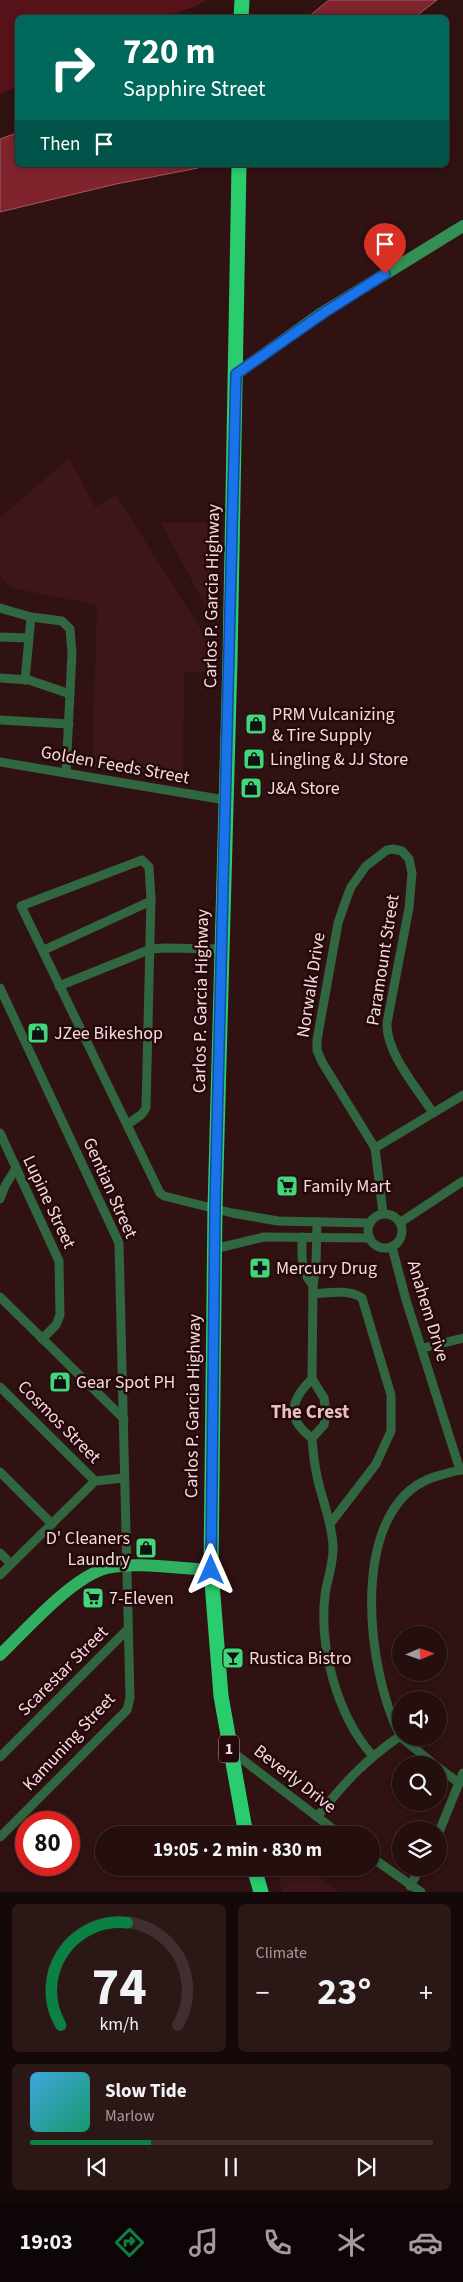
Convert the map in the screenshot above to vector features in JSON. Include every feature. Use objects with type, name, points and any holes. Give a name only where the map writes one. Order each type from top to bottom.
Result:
[{"type":"highway","points":[[241,15],[242,0]]},
{"type":"highway","name":"Carlos P. Garcia Highway","points":[[239,167],[236,374],[214,1248],[211,1570],[221,1696],[244,1826]]},
{"type":"highway","points":[[256,1876],[261,1892]]},
{"type":"main road","points":[[0,1656],[76,1584],[92,1573],[104,1568],[127,1566],[211,1570]]},
{"type":"street","points":[[236,374],[322,314],[463,226]]},
{"type":"street","points":[[0,608],[31,617],[55,619],[67,624],[72,640],[66,773]]},
{"type":"street","points":[[25,680],[31,617]]},
{"type":"street","points":[[0,637],[28,638]]},
{"type":"street","points":[[0,678],[25,680],[70,694]]},
{"type":"street","points":[[0,720],[69,724]]},
{"type":"street","name":"Golden Feeds Street","points":[[0,762],[225,800]]},
{"type":"street","name":"Norwalk Drive","points":[[384,1213],[375,1148],[322,1062],[317,1040],[338,923],[351,887],[366,866],[387,850],[398,849],[409,859]]},
{"type":"street","name":"Paramount Street","points":[[409,859],[412,873],[409,908],[387,1031],[388,1039],[396,1056],[433,1113]]},
{"type":"street","points":[[127,1125],[142,1114],[146,1108],[151,901],[149,867],[142,860],[21,906],[44,950],[59,986],[127,1125],[161,1194],[278,1221],[370,1223]]},
{"type":"street","points":[[44,950],[151,901]]},
{"type":"street","points":[[59,986],[151,949],[221,949]]},
{"type":"street","name":"Gentian Street","points":[[0,988],[119,1243],[127,1566]]},
{"type":"street","points":[[375,1148],[463,1094]]},
{"type":"street","name":"Lupine Street","points":[[0,1133],[56,1252],[60,1268],[61,1306],[59,1321],[42,1339]]},
{"type":"street","points":[[0,1199],[5,1186],[16,1168]]},
{"type":"street","points":[[400,1222],[463,1181]]},
{"type":"street","points":[[384,1213],[392,1214],[400,1222],[403,1230],[401,1238],[392,1246],[382,1248],[370,1238],[368,1231],[370,1223],[376,1217],[384,1213]]},
{"type":"street","points":[[278,1221],[278,1236]]},
{"type":"street","points":[[312,1438],[324,1425],[326,1412],[324,1398],[312,1379],[313,1290],[316,1265],[317,1222]]},
{"type":"street","points":[[214,1248],[245,1240],[278,1236],[370,1238]]},
{"type":"street","points":[[302,1237],[302,1265],[313,1290]]},
{"type":"street","name":"Anahem Drive","points":[[392,1246],[406,1300],[461,1470]]},
{"type":"street","points":[[313,1290],[347,1292],[362,1298],[392,1394],[391,1432],[385,1448],[376,1464],[330,1524]]},
{"type":"street","points":[[0,1297],[124,1419]]},
{"type":"street","points":[[423,1348],[463,1338]]},
{"type":"street","points":[[312,1379],[298,1394],[295,1416],[298,1427],[312,1438],[316,1475],[330,1524],[334,1550],[325,1596],[325,1615],[331,1671],[348,1717],[372,1755]]},
{"type":"street","name":"Cosmos Street","points":[[0,1387],[95,1481]]},
{"type":"street","points":[[392,1711],[377,1667],[373,1642],[374,1583],[380,1537],[388,1518],[400,1500],[414,1486],[428,1478],[461,1470]]},
{"type":"street","points":[[0,1472],[52,1524]]},
{"type":"street","points":[[0,1575],[95,1481],[124,1478]]},
{"type":"street","points":[[0,1553],[11,1564]]},
{"type":"street","name":"Kamuning Street","points":[[0,1837],[129,1707],[127,1566]]},
{"type":"street","name":"Scarestar Street","points":[[0,1757],[128,1629]]},
{"type":"street","points":[[317,1817],[354,1772],[372,1755],[392,1743]]},
{"type":"street","points":[[412,1746],[424,1756]]},
{"type":"street","name":"Beverly Drive","points":[[229,1749],[329,1826]]},
{"type":"street","points":[[443,1821],[463,1773]]},
{"type":"street","points":[[447,1774],[459,1783]]},
{"type":"street","points":[[380,1864],[421,1892]]},
{"type":"street","points":[[410,1886],[416,1876]]},
{"type":"shaded area","points":[[0,0],[206,0],[194,7],[169,15],[15,15],[15,87],[0,94]]},
{"type":"shaded area","points":[[329,0],[437,0],[418,15],[310,15]]},
{"type":"shaded area","points":[[15,134],[15,167],[200,167],[116,184],[0,212],[0,139]]},
{"type":"shaded area","points":[[69,458],[95,507],[116,495],[209,642],[209,672],[184,672],[183,782],[92,767],[97,605],[11,588],[0,576],[0,518]]},
{"type":"shaded area","points":[[161,523],[215,523],[211,616]]},
{"type":"shaded area","points":[[279,1876],[319,1876],[338,1892],[282,1892]]},
{"type":"place","name":"PRM Vulcanizing & Tire Supply","points":[[256,724]]},
{"type":"place","name":"Lingling & JJ Store","points":[[254,759]]},
{"type":"place","name":"J&A Store","points":[[251,788]]},
{"type":"place","name":"JZee Bikeshop","points":[[38,1033]]},
{"type":"place","name":"Family Mart","points":[[287,1186]]},
{"type":"place","name":"Mercury Drug","points":[[260,1268]]},
{"type":"place","name":"Gear Spot PH","points":[[60,1382]]},
{"type":"place","name":"D' Cleaners Laundry","points":[[146,1548]]},
{"type":"place","name":"7-Eleven","points":[[93,1598]]},
{"type":"place","name":"Rustica Bistro","points":[[233,1658]]},
{"type":"district","name":"The Crest","points":[[310,1412]]},
{"type":"route","points":[[211,1570],[210,1475],[215,1208],[236,374],[322,314],[385,274]]}]
